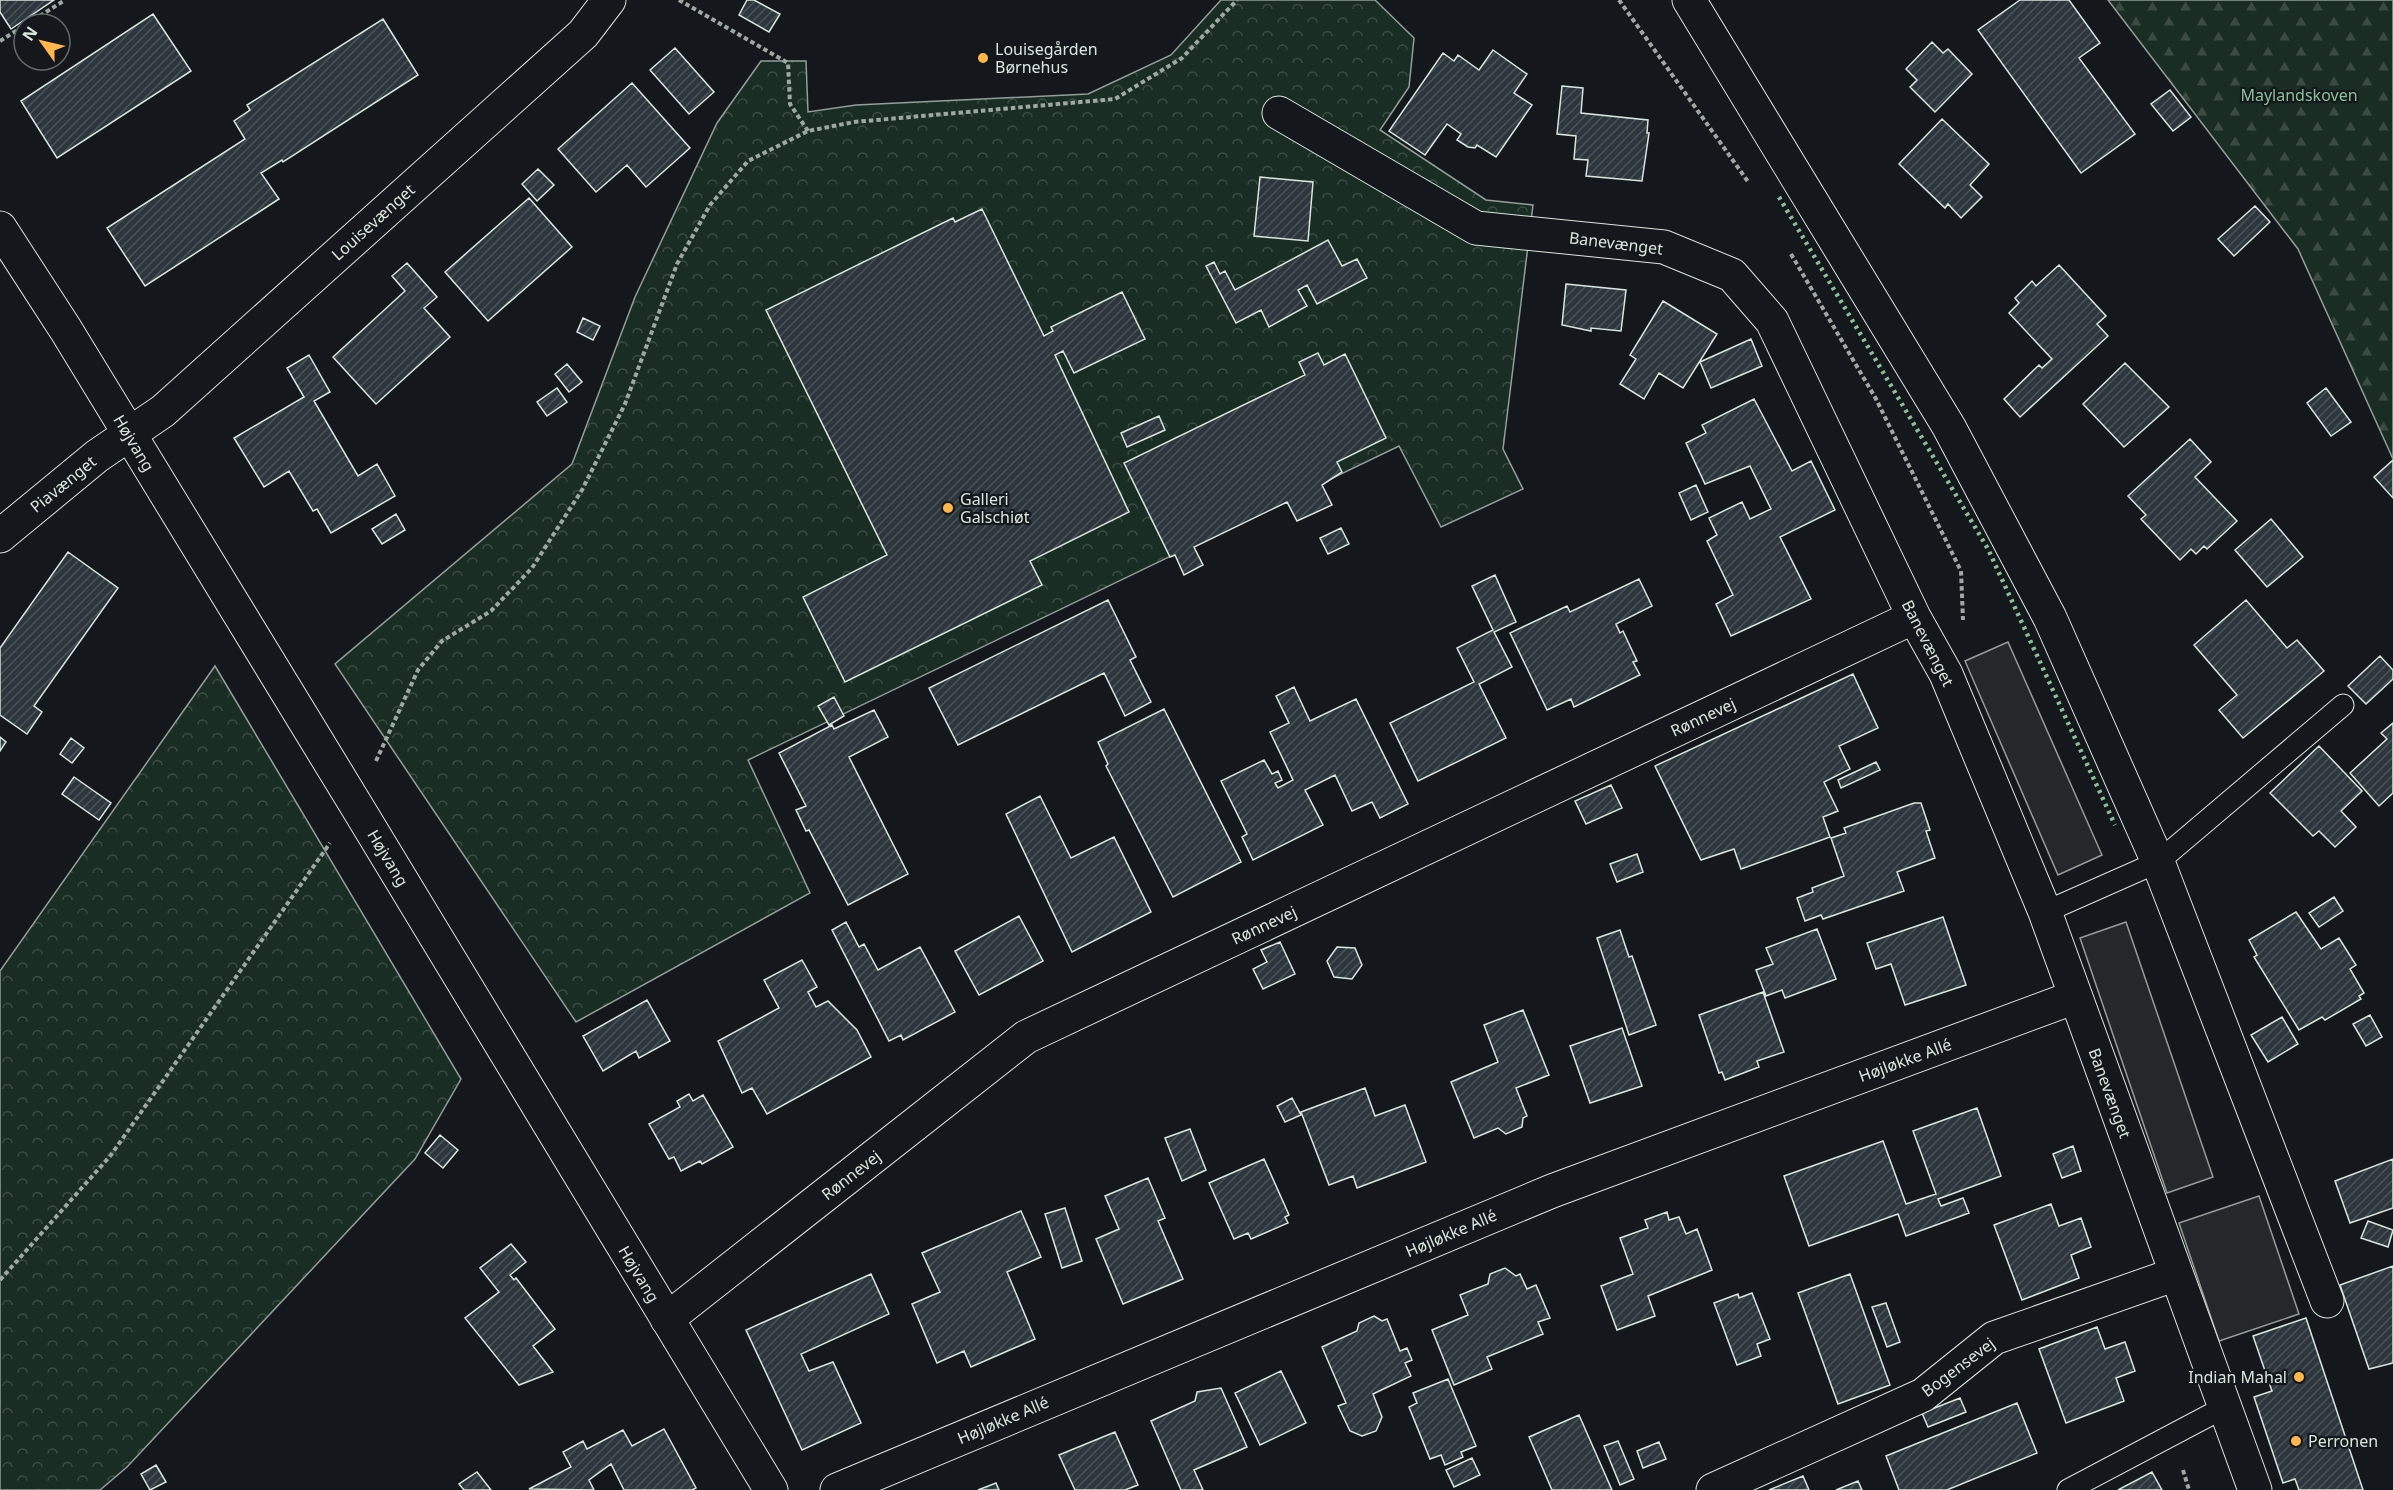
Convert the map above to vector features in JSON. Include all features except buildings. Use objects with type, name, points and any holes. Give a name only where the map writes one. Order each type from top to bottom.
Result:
[{"type":"street","name":"Louisevænget","points":[[129,434],[163,411],[574,42],[609,0]]},
{"type":"street","points":[[1689,0],[1949,427],[2050,618],[2158,862],[2327,1301]]},
{"type":"street","name":"Banevænget","points":[[1279,113],[1476,228],[1664,247],[1732,275],[1772,321],[1914,617],[1946,674],[2045,912],[2255,1490]]},
{"type":"street","name":"Højvang","points":[[0,228],[356,805],[771,1490]]},
{"type":"street","name":"Piavænget","points":[[0,536],[98,456],[129,434]]},
{"type":"street","name":"Rønnevej","points":[[667,1319],[1026,1037],[1914,617]]},
{"type":"street","name":"Højløkke Allé","points":[[837,1490],[1552,1191],[2075,997]]},
{"type":"street","name":"Bogensevej","points":[[1713,1490],[1923,1395],[1994,1338],[2176,1274]]},
{"type":"lane","points":[[2045,912],[2158,862],[2343,705]]},
{"type":"lane","points":[[2068,1490],[2224,1407]]},
{"type":"path","points":[[45,12],[64,0]]},
{"type":"path","points":[[679,0],[788,63],[790,104],[808,131]]},
{"type":"path","points":[[0,1280],[111,1155],[356,805],[417,670],[442,641],[491,611],[532,568],[582,490],[626,404],[677,264],[710,205],[748,161],[808,131],[854,122],[1115,99],[1182,58],[1238,0]]},
{"type":"path","points":[[1619,0],[1752,188]]},
{"type":"path","points":[[1788,248],[1876,399],[1961,571]]},
{"type":"green space","name":"Galleri Galschiøt","points":[[1221,0],[1375,0],[1414,38],[1409,87],[1380,130],[1486,200],[1533,205],[1503,449],[1523,489],[1441,527],[1399,446],[748,760],[810,893],[576,1022],[335,664],[572,464],[635,297],[717,123],[761,61],[806,61],[808,112],[856,105],[1088,94],[1171,55]]},
{"type":"green space","name":"Maylandskoven","points":[[2108,0],[2393,0],[2393,459],[2298,249]]},
{"type":"green space","points":[[215,666],[461,1079],[415,1159],[127,1467],[100,1490],[0,1490],[0,971]]},
{"type":"shaded area","points":[[2008,642],[2102,855],[2058,875],[1965,661]]},
{"type":"shaded area","points":[[2126,922],[2213,1177],[2167,1193],[2080,938]]},
{"type":"shaded area","points":[[2259,1196],[2299,1314],[2219,1341],[2179,1223]]},
{"type":"hedge","points":[[1779,197],[1988,549],[2115,825]]},
{"type":"place","name":"Louisegården Børnehus","points":[[983,58]]},
{"type":"place","name":"Galleri Galschiøt","points":[[948,508]]},
{"type":"place","name":"Indian Mahal","points":[[2299,1377]]},
{"type":"place","name":"Perronen","points":[[2296,1441]]}]
